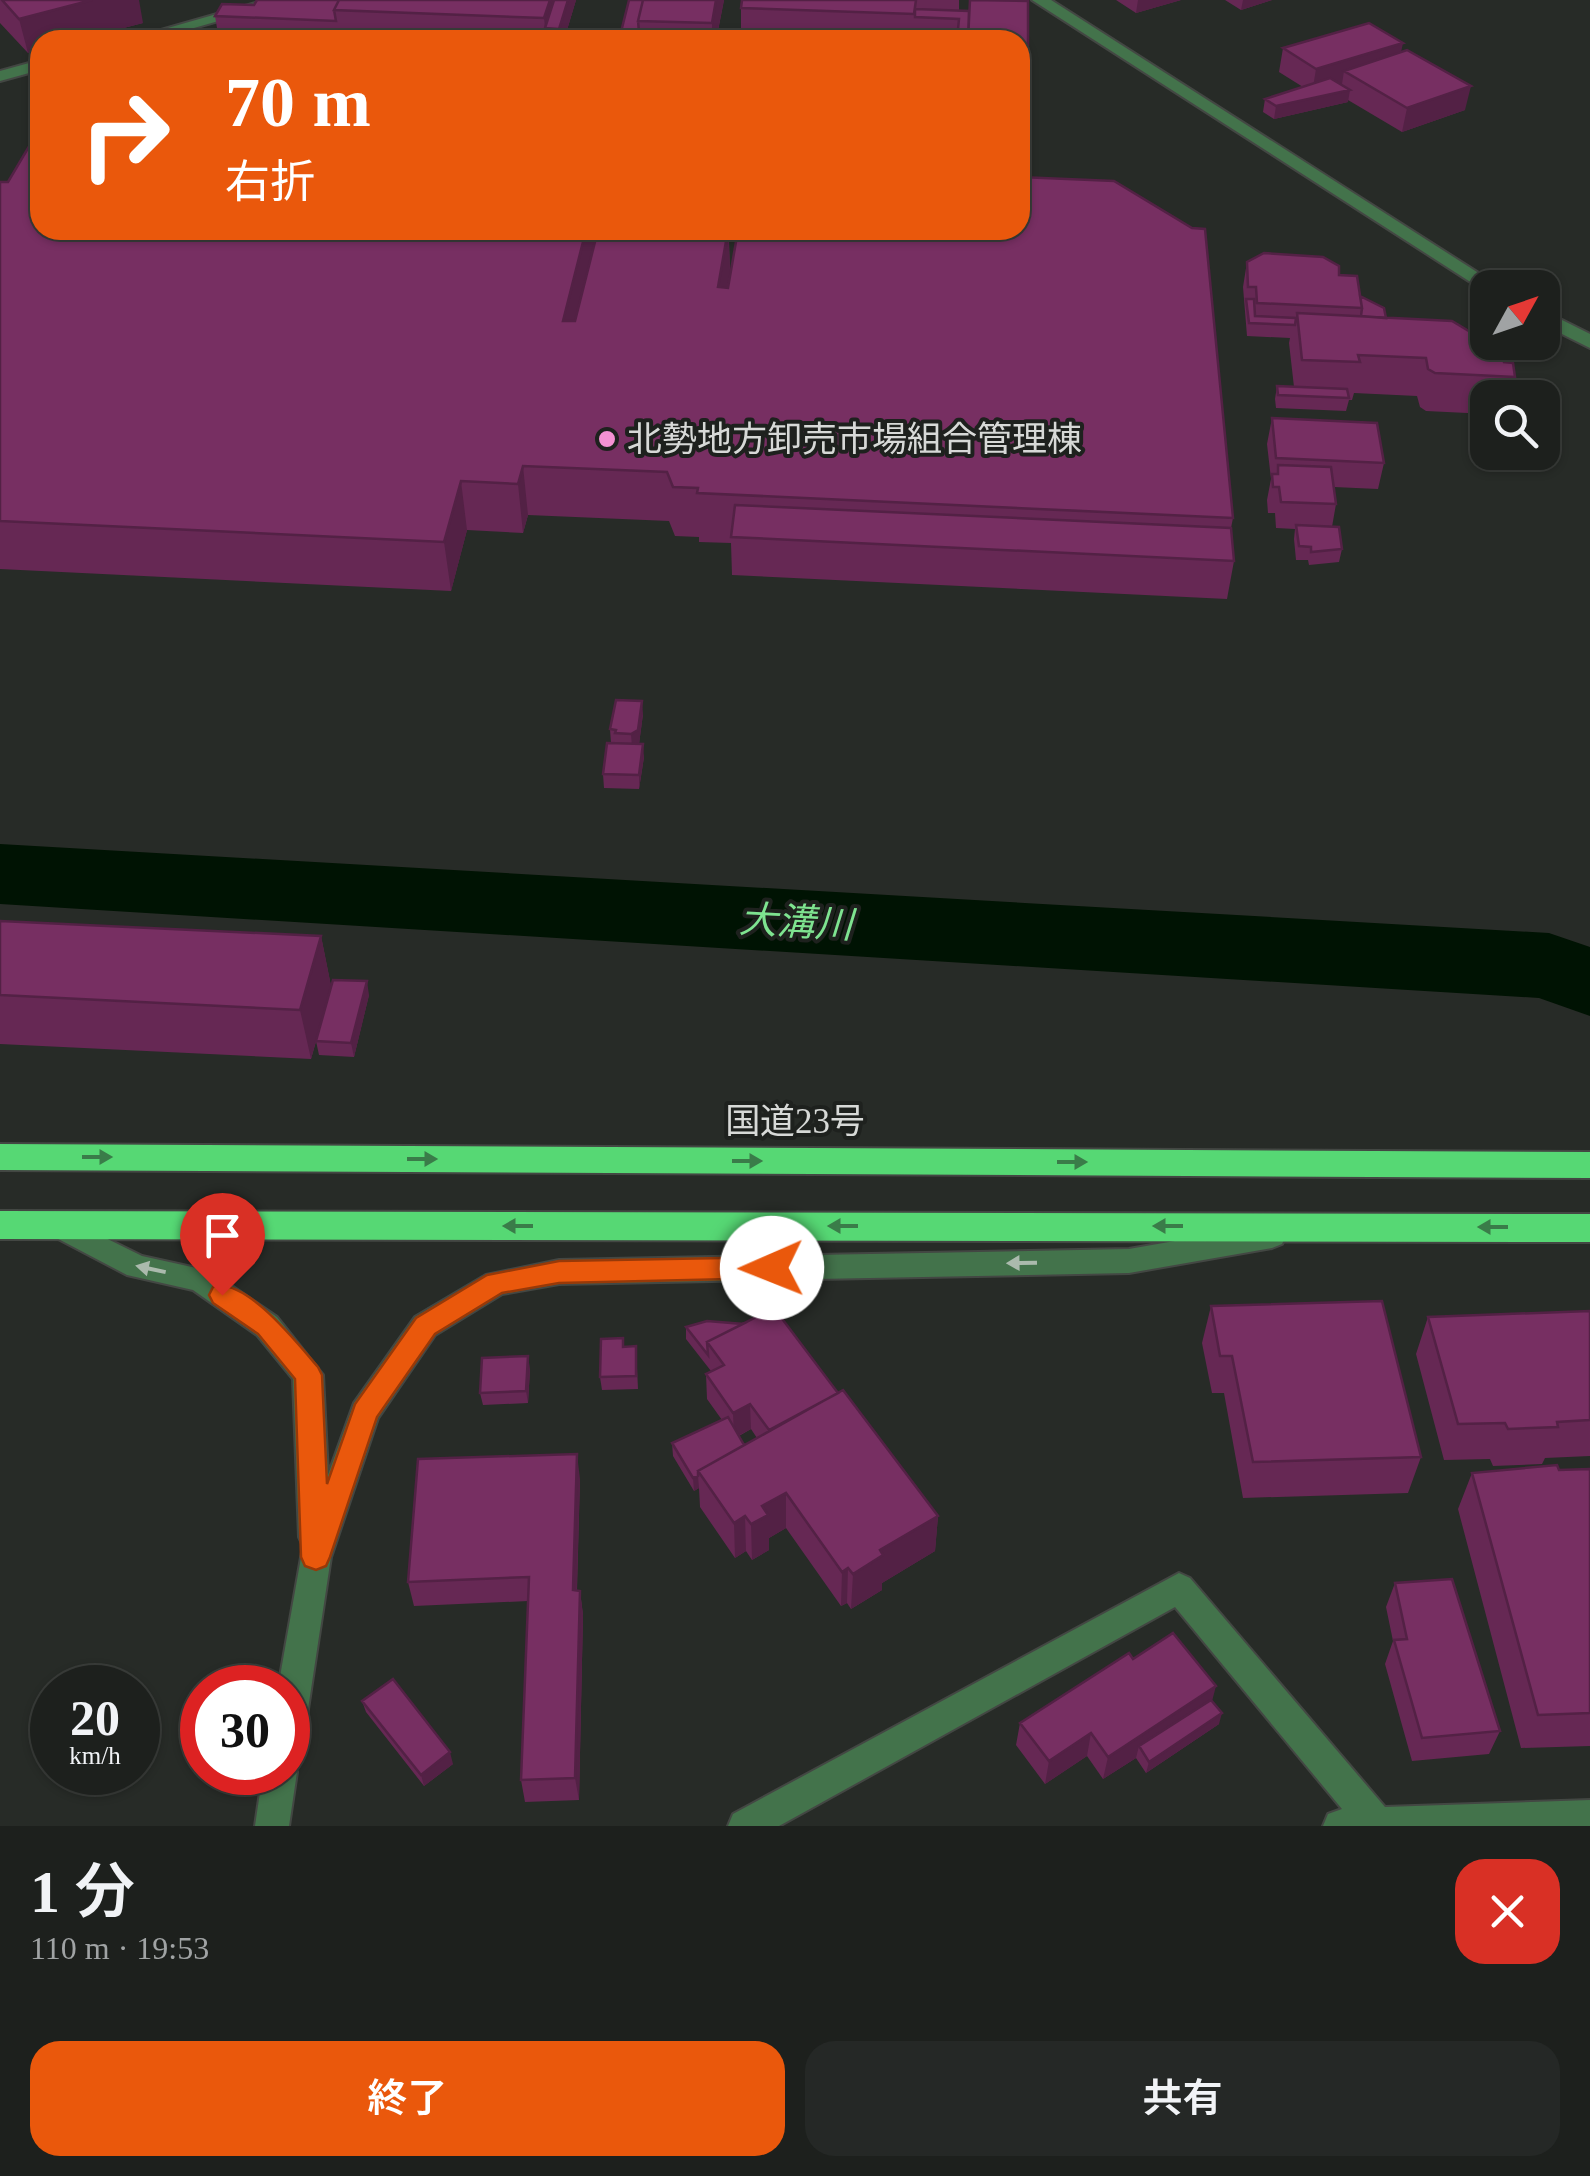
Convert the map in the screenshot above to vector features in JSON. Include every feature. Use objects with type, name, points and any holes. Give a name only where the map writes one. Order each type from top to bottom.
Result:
[{"type":"highway","name":"国道23号","points":[[0,1157],[1590,1165]]},
{"type":"highway","points":[[0,1225],[1590,1228]]},
{"type":"street","points":[[172,30],[284,0]]},
{"type":"street","points":[[1040,0],[1470,274]]},
{"type":"street","points":[[0,76],[30,68]]},
{"type":"street","points":[[1560,326],[1590,342]]},
{"type":"street","points":[[57,1225],[136,1267],[200,1279],[267,1326],[308,1375],[316,1557]]},
{"type":"street","points":[[298,1665],[316,1557],[365,1412],[425,1326],[496,1283],[559,1272],[1129,1261],[1327,1226]]},
{"type":"street","points":[[745,1826],[1180,1588],[1377,1826]]},
{"type":"street","points":[[272,1826],[277,1795]]},
{"type":"street","points":[[1340,1826],[1590,1817]]},
{"type":"building","points":[[2,0],[92,0],[19,19]]},
{"type":"building","points":[[257,0],[339,0],[334,10],[336,21],[215,16],[222,4],[254,5]]},
{"type":"building","points":[[339,0],[550,0],[544,18],[334,10]]},
{"type":"building","points":[[554,0],[568,0],[559,29],[545,28]]},
{"type":"building","points":[[629,0],[643,0],[639,30],[622,30]]},
{"type":"building","points":[[643,0],[716,0],[712,23],[638,21]]},
{"type":"building","points":[[742,0],[916,0],[914,14],[741,8]]},
{"type":"building","points":[[970,0],[1028,1],[1028,30],[968,30]]},
{"type":"building","points":[[915,9],[969,11],[968,30],[958,30],[959,19],[915,17]]},
{"type":"building","points":[[1369,23],[1403,43],[1316,69],[1283,48]]},
{"type":"building","points":[[1407,50],[1471,86],[1407,108],[1344,71]]},
{"type":"building","points":[[1330,78],[1350,90],[1276,106],[1265,99]]},
{"type":"building","name":"北勢地方卸売市場組合管理棟","points":[[30,145],[30,240],[583,240],[563,321],[575,321],[595,240],[726,240],[718,287],[728,288],[736,240],[1030,240],[1030,177],[1114,181],[1192,228],[1205,229],[1233,518],[697,493],[698,488],[673,487],[667,472],[523,466],[518,484],[461,481],[444,542],[0,521],[0,182],[8,182]]},
{"type":"building","points":[[1264,253],[1323,257],[1339,266],[1339,275],[1357,276],[1362,308],[1257,303],[1256,287],[1248,287],[1247,262]]},
{"type":"building","points":[[1360,296],[1384,308],[1386,318],[1361,316]]},
{"type":"building","points":[[1246,299],[1254,299],[1255,316],[1296,318],[1295,325],[1249,323]]},
{"type":"building","points":[[1297,313],[1452,321],[1470,332],[1470,360],[1513,363],[1515,377],[1435,373],[1428,369],[1426,358],[1358,355],[1360,362],[1302,360]]},
{"type":"building","points":[[1277,386],[1347,389],[1349,398],[1278,395]]},
{"type":"building","points":[[1272,418],[1377,423],[1384,463],[1276,458]]},
{"type":"building","points":[[1278,465],[1331,467],[1336,504],[1281,502],[1279,487],[1273,487],[1272,474],[1278,474]]},
{"type":"building","points":[[735,505],[1231,528],[1234,561],[731,537]]},
{"type":"building","points":[[1296,525],[1339,527],[1342,549],[1311,552],[1311,547],[1299,546]]},
{"type":"building","points":[[616,700],[642,701],[638,730],[631,734],[610,729]]},
{"type":"building","points":[[607,743],[643,744],[639,775],[603,774]]},
{"type":"building","points":[[0,921],[321,936],[300,1010],[0,995]]},
{"type":"building","points":[[333,980],[367,981],[351,1043],[316,1041]]},
{"type":"building","points":[[1382,1301],[1421,1457],[1253,1462],[1232,1356],[1220,1356],[1211,1306]]},
{"type":"building","points":[[774,1308],[838,1393],[769,1430],[750,1404],[733,1413],[706,1374],[724,1365],[707,1342]]},
{"type":"building","points":[[1590,1311],[1590,1420],[1557,1422],[1558,1427],[1508,1429],[1505,1423],[1458,1424],[1428,1317]]},
{"type":"building","points":[[707,1321],[743,1324],[707,1342],[708,1355],[686,1327]]},
{"type":"building","points":[[623,1338],[623,1347],[636,1346],[636,1376],[600,1377],[601,1339]]},
{"type":"building","points":[[528,1356],[526,1391],[480,1393],[482,1358]]},
{"type":"building","points":[[843,1390],[938,1516],[880,1550],[883,1555],[853,1574],[848,1568],[842,1572],[786,1493],[762,1506],[768,1515],[751,1524],[745,1516],[734,1523],[698,1471]]},
{"type":"building","points":[[728,1417],[744,1445],[698,1471],[693,1478],[672,1443]]},
{"type":"building","points":[[577,1454],[573,1590],[580,1591],[575,1778],[521,1780],[529,1577],[408,1582],[418,1459]]},
{"type":"building","points":[[1557,1465],[1559,1470],[1590,1469],[1590,1713],[1538,1715],[1472,1473]]},
{"type":"building","points":[[1452,1579],[1500,1731],[1422,1738],[1394,1640],[1407,1639],[1395,1583]]},
{"type":"building","points":[[1173,1633],[1216,1686],[1108,1757],[1091,1733],[1049,1761],[1020,1723],[1129,1653],[1133,1659]]},
{"type":"building","points":[[393,1679],[450,1752],[421,1775],[362,1701]]},
{"type":"building","points":[[1211,1700],[1222,1713],[1149,1762],[1139,1746]]},
{"type":"waterway","name":"大溝川","points":[[0,874],[1549,966],[1590,983]]},
{"type":"place","name":"北勢地方卸売市場組合管理棟","points":[[607,439]]},
{"type":"route","points":[[222,1295],[267,1326],[308,1375],[316,1557],[365,1412],[425,1326],[496,1283],[559,1272],[772,1268]]}]
